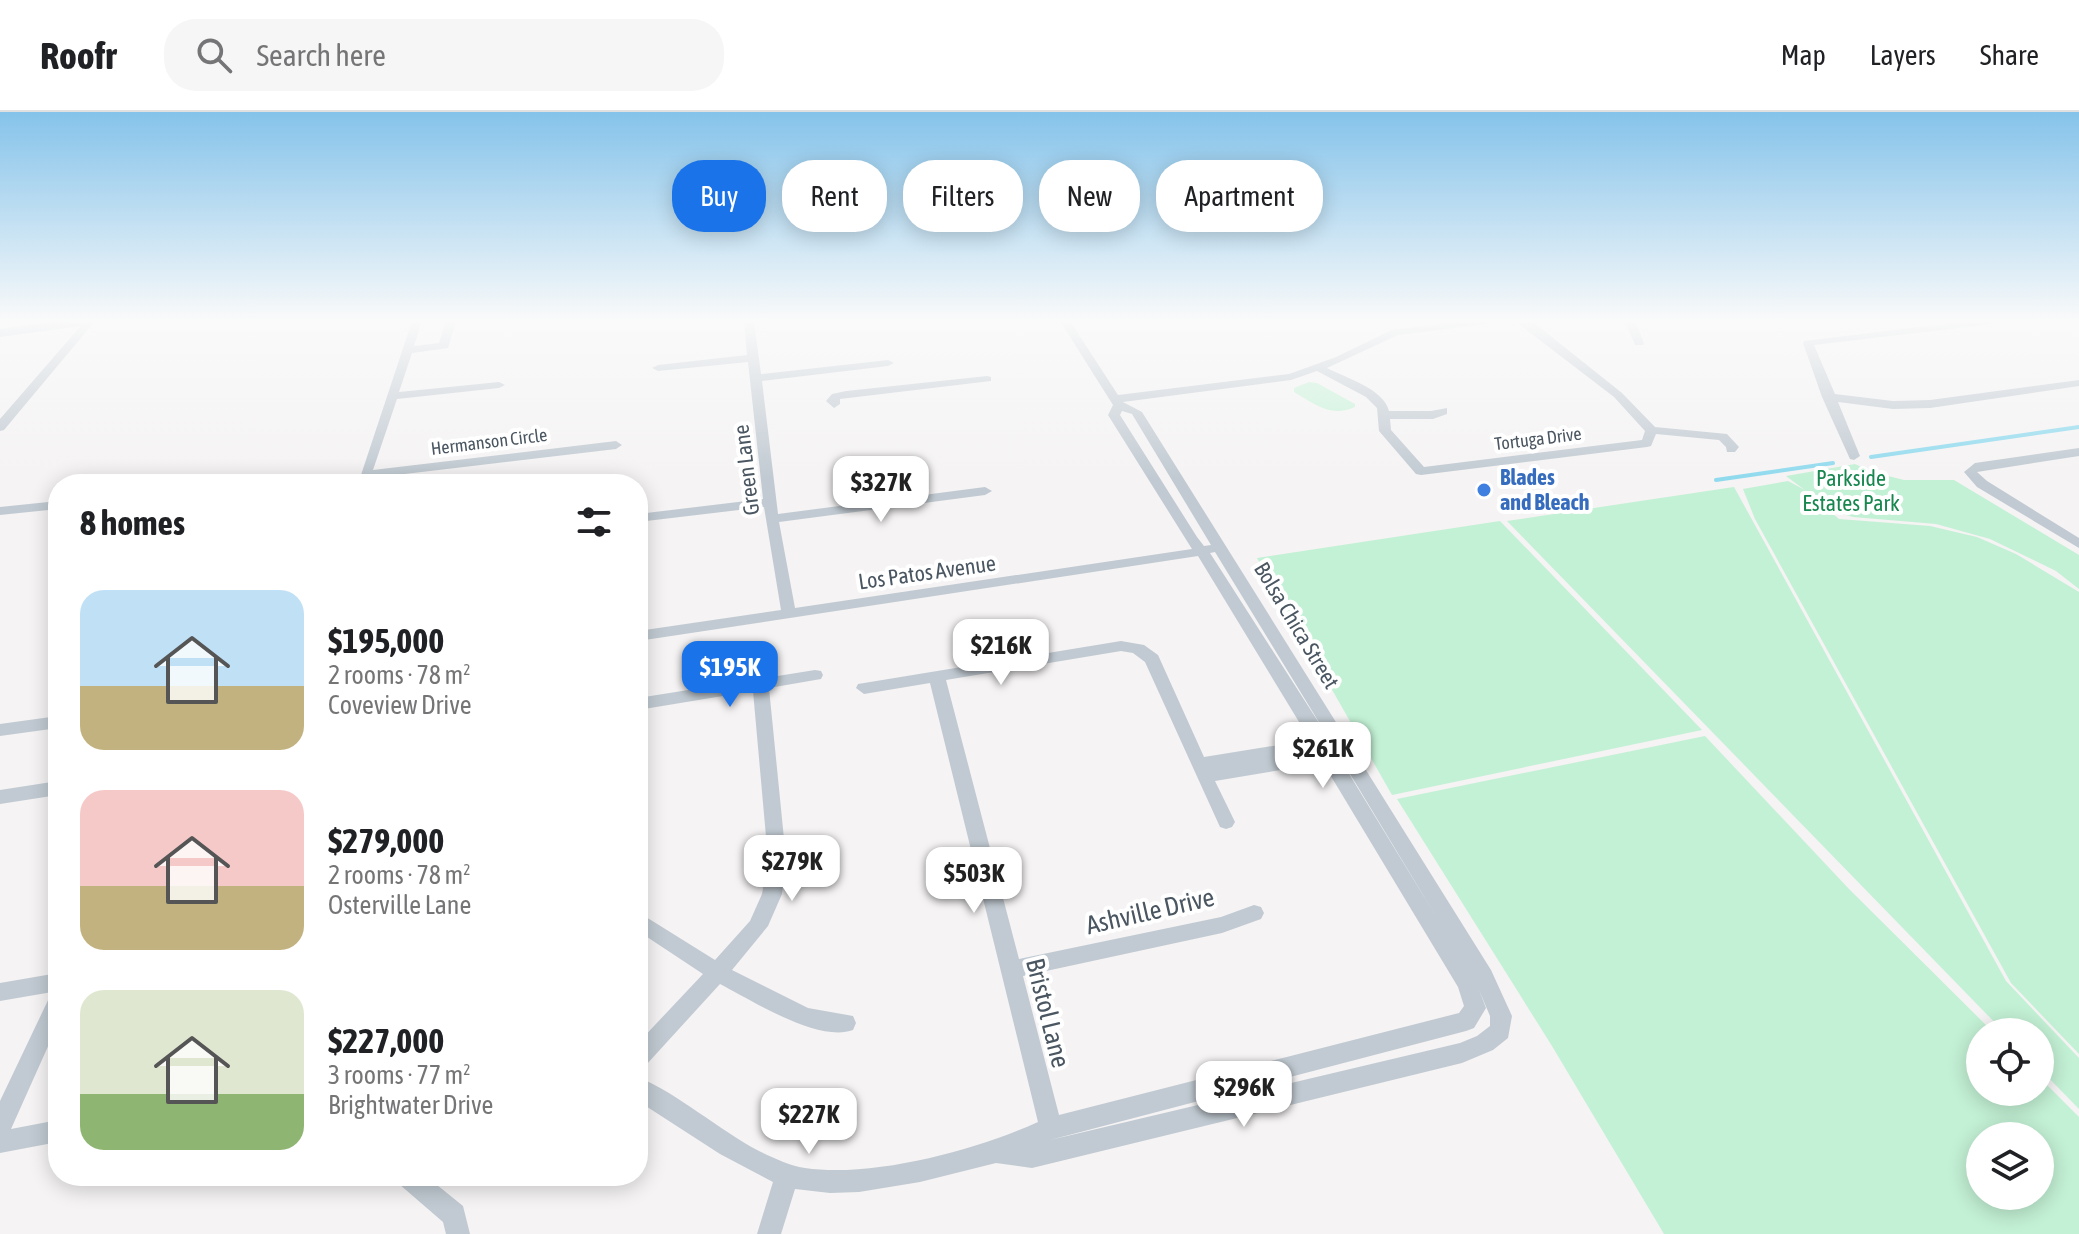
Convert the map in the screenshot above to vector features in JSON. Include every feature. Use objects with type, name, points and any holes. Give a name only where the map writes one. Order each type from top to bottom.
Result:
[{"type":"street","points":[[0,427],[45,373]]},
{"type":"street","points":[[366,474],[400,373]]},
{"type":"street","name":"Green Lane","points":[[756,373],[772,519],[789,615]]},
{"type":"street","points":[[756,378],[797,373]]},
{"type":"street","name":"Bolsa Chica Street","points":[[994,1152],[1032,1156],[1462,1053],[1485,1043],[1500,1031],[1501,1016],[1484,976],[1221,545],[1136,412],[1117,402],[1099,373]]},
{"type":"street","points":[[1117,402],[1296,373]]},
{"type":"street","points":[[1329,373],[1370,395],[1383,407],[1383,415],[1433,415],[1443,411]]},
{"type":"street","points":[[1590,373],[1618,395],[1651,430],[1723,437],[1733,447],[1731,449]]},
{"type":"street","points":[[1819,373],[1854,456]]},
{"type":"street","points":[[834,404],[832,401],[836,396],[846,394],[987,379]]},
{"type":"street","points":[[1828,397],[1893,405],[1930,404],[2079,383]]},
{"type":"street","points":[[392,396],[499,385]]},
{"type":"street","name":"Bolsa Chica Street","points":[[1051,1128],[1446,1028],[1466,1021],[1475,1008],[1471,993],[1213,566],[1114,415],[1117,402]]},
{"type":"street","name":"Tortuga Drive","points":[[1383,415],[1385,431],[1421,471],[1647,443],[1651,430]]},
{"type":"street","name":"Hermanson Circle","points":[[401,474],[616,445]]},
{"type":"street","points":[[2079,452],[1970,469],[1972,476],[2079,544]]},
{"type":"street","points":[[772,519],[985,491]]},
{"type":"street","points":[[648,517],[770,502]]},
{"type":"street","points":[[0,511],[48,506]]},
{"type":"street","name":"Los Patos Avenue","points":[[648,635],[1201,551],[1221,545]]},
{"type":"street","points":[[864,688],[1121,646],[1138,649],[1152,659],[1226,822]]},
{"type":"street","points":[[648,702],[815,675]]},
{"type":"street","name":"Bristol Lane","points":[[937,677],[1051,1128]]},
{"type":"street","points":[[648,1047],[758,926],[772,894],[776,838],[760,684]]},
{"type":"street","points":[[0,730],[48,723]]},
{"type":"street","points":[[1202,770],[1343,747]]},
{"type":"street","points":[[0,797],[48,790]]},
{"type":"street","name":"Ashville Drive","points":[[1011,970],[1222,925],[1254,913]]},
{"type":"street","points":[[648,927],[717,972],[805,1017],[845,1023]]},
{"type":"street","points":[[0,992],[48,984]]},
{"type":"street","points":[[0,1126],[48,1023]]},
{"type":"street","points":[[648,1094],[753,1160],[787,1177],[820,1182],[879,1178],[994,1152],[1051,1128]]},
{"type":"street","points":[[0,1142],[48,1133]]},
{"type":"street","points":[[769,1234],[787,1177]]},
{"type":"street","points":[[419,1186],[454,1215],[458,1234]]},
{"type":"green space","points":[[1309,382],[1317,383],[1355,404],[1355,407],[1330,410],[1294,392],[1294,388]]},
{"type":"green space","name":"Parkside Estates Park","points":[[1855,464],[1904,480],[1954,480],[2079,555],[2079,589],[2056,571],[1990,539],[1936,524],[1853,517],[1833,511],[1786,476]]},
{"type":"green space","points":[[1788,481],[1805,490],[1839,519],[1930,526],[1977,537],[2016,554],[2079,592],[2079,1054],[2054,1028],[2054,1018],[2045,1018],[2011,983],[1755,519],[1743,489]]},
{"type":"green space","points":[[1734,487],[2006,981],[2041,1018],[1990,1018],[1507,521]]},
{"type":"green space","points":[[1500,521],[1702,730],[1392,795],[1257,558]]},
{"type":"green space","points":[[1705,736],[1849,889],[1979,1018],[1966,1018],[1966,1106],[2054,1106],[2054,1092],[2079,1117],[2079,1234],[1664,1234],[1552,1046],[1397,799]]},
{"type":"green space","points":[[2054,1032],[2079,1058],[2079,1109],[2054,1083]]},
{"type":"waterway","points":[[1871,457],[2079,427]]},
{"type":"waterway","points":[[1716,480],[1833,463]]},
{"type":"place","name":"Blades and Bleach","points":[[1484,490]]}]
